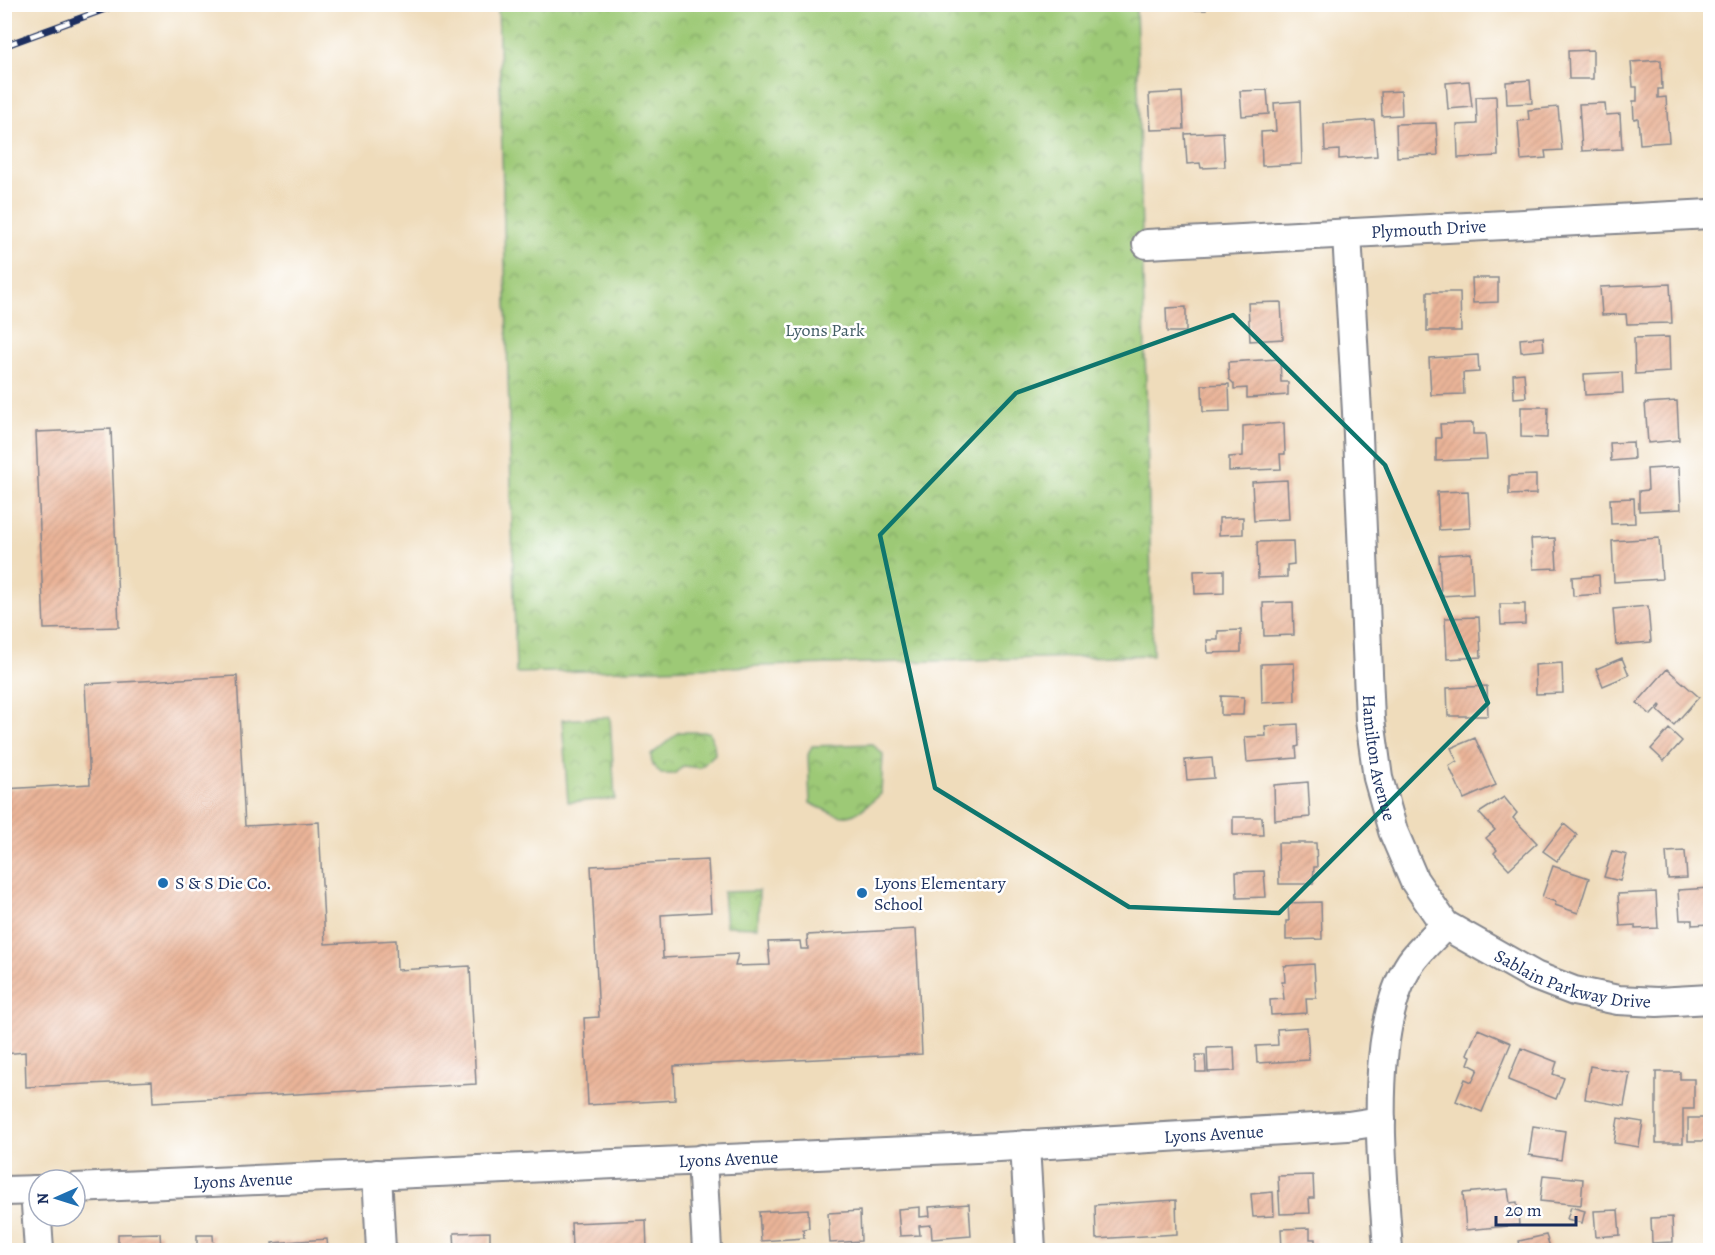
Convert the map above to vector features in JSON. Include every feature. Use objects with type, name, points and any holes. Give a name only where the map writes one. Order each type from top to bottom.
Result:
[{"type":"street","name":"Plymouth Drive","points":[[1147,244],[1710,214]]},
{"type":"street","name":"Hamilton Avenue","points":[[1347,234],[1370,720],[1378,778],[1394,831],[1414,880],[1445,925]]},
{"type":"street","name":"Sablain Parkway Drive","points":[[1445,925],[1534,976],[1574,991],[1618,1000],[1657,1002],[1710,999]]},
{"type":"street","points":[[1388,1251],[1381,1121],[1385,1047],[1390,1010],[1411,962],[1445,925]]},
{"type":"street","name":"Lyons Avenue","points":[[87,1187],[1025,1145],[1348,1126],[1381,1121]]},
{"type":"street","points":[[1025,1145],[1031,1251]]},
{"type":"street","points":[[702,1159],[707,1251]]},
{"type":"street","points":[[377,1174],[381,1251]]},
{"type":"street","points":[[4,1191],[27,1190]]},
{"type":"street","points":[[38,1228],[39,1251]]},
{"type":"highlighted area","points":[[1233,315],[1385,465],[1488,703],[1279,913],[1129,907],[935,788],[880,535],[1016,393]]},
{"type":"green space","name":"Lyons Park","points":[[498,5],[1136,5],[1153,655],[516,673]]},
{"type":"green space","points":[[610,717],[615,799],[568,802],[562,720]]},
{"type":"green space","points":[[679,732],[709,732],[715,754],[700,768],[683,766],[675,774],[661,774],[652,764],[651,755]]},
{"type":"green space","points":[[872,744],[883,754],[881,794],[861,810],[848,816],[833,814],[810,803],[808,755],[812,746]]},
{"type":"green space","points":[[759,891],[758,927],[726,926],[723,892]]},
{"type":"building","points":[[1192,4],[1206,4],[1206,10],[1192,10]]},
{"type":"building","points":[[1593,50],[1593,79],[1569,79],[1568,51]]},
{"type":"building","points":[[1661,60],[1662,89],[1658,89],[1658,98],[1666,97],[1669,142],[1640,144],[1638,118],[1634,119],[1633,101],[1637,101],[1637,87],[1633,87],[1631,62]]},
{"type":"building","points":[[1530,80],[1532,103],[1507,104],[1506,82]]},
{"type":"building","points":[[1469,81],[1472,107],[1448,109],[1446,83]]},
{"type":"building","points":[[1267,90],[1269,114],[1242,116],[1240,91]]},
{"type":"building","points":[[1401,91],[1402,115],[1382,116],[1381,92]]},
{"type":"building","points":[[1182,92],[1184,129],[1151,130],[1149,94]]},
{"type":"building","points":[[1496,96],[1498,156],[1458,158],[1457,125],[1477,124],[1476,97]]},
{"type":"building","points":[[1300,101],[1302,164],[1262,166],[1261,132],[1276,131],[1274,103]]},
{"type":"building","points":[[1605,103],[1606,115],[1620,114],[1622,149],[1582,151],[1579,104]]},
{"type":"building","points":[[1558,107],[1562,150],[1545,151],[1546,158],[1521,160],[1518,121],[1529,120],[1528,110]]},
{"type":"building","points":[[1374,120],[1377,156],[1339,159],[1339,150],[1325,151],[1324,124]]},
{"type":"building","points":[[1436,123],[1438,155],[1397,157],[1396,124]]},
{"type":"building","points":[[1223,132],[1225,167],[1201,168],[1200,163],[1187,164],[1185,134]]},
{"type":"building","points":[[1472,278],[1498,278],[1498,302],[1473,303]]},
{"type":"building","points":[[1670,284],[1672,323],[1627,324],[1626,314],[1602,315],[1600,287]]},
{"type":"building","points":[[1427,292],[1460,292],[1461,331],[1427,331]]},
{"type":"building","points":[[1281,302],[1283,339],[1250,341],[1248,303]]},
{"type":"building","points":[[1186,307],[1186,332],[1167,332],[1166,308]]},
{"type":"building","points":[[1543,337],[1544,350],[1521,352],[1520,339]]},
{"type":"building","points":[[1669,337],[1670,372],[1635,374],[1634,338]]},
{"type":"building","points":[[1478,355],[1479,372],[1463,373],[1464,394],[1431,395],[1429,358]]},
{"type":"building","points":[[1280,359],[1281,382],[1288,382],[1288,395],[1247,398],[1247,388],[1234,389],[1234,384],[1229,379],[1228,362]]},
{"type":"building","points":[[1622,372],[1623,393],[1585,395],[1584,374]]},
{"type":"building","points":[[1524,373],[1526,397],[1514,398],[1513,374]]},
{"type":"building","points":[[1229,384],[1230,411],[1203,412],[1202,385]]},
{"type":"building","points":[[1677,401],[1679,440],[1648,443],[1645,403]]},
{"type":"building","points":[[1521,407],[1548,407],[1547,438],[1521,437]]},
{"type":"building","points":[[1284,423],[1285,454],[1280,454],[1281,469],[1229,471],[1229,457],[1243,456],[1243,426]]},
{"type":"building","points":[[1473,423],[1473,434],[1485,434],[1487,459],[1436,461],[1436,438],[1441,438],[1440,424]]},
{"type":"building","points":[[111,429],[119,627],[44,629],[36,432]]},
{"type":"building","points":[[1633,442],[1634,459],[1611,461],[1610,443]]},
{"type":"building","points":[[1679,467],[1681,509],[1639,511],[1639,491],[1648,490],[1647,469]]},
{"type":"building","points":[[1536,475],[1536,494],[1509,495],[1509,476]]},
{"type":"building","points":[[1287,480],[1289,519],[1254,521],[1252,482]]},
{"type":"building","points":[[1468,491],[1470,528],[1439,530],[1437,492]]},
{"type":"building","points":[[1634,498],[1635,523],[1611,524],[1610,499]]},
{"type":"building","points":[[1243,517],[1243,534],[1219,535],[1219,518]]},
{"type":"building","points":[[1555,538],[1557,568],[1533,569],[1531,539]]},
{"type":"building","points":[[1659,538],[1662,579],[1614,582],[1612,541]]},
{"type":"building","points":[[1293,541],[1294,564],[1287,565],[1287,577],[1258,578],[1257,542]]},
{"type":"building","points":[[1471,553],[1473,594],[1441,596],[1439,555]]},
{"type":"building","points":[[1224,570],[1224,593],[1195,594],[1194,571]]},
{"type":"building","points":[[1599,575],[1600,594],[1573,596],[1572,577]]},
{"type":"building","points":[[1293,602],[1294,635],[1264,636],[1263,603]]},
{"type":"building","points":[[1500,604],[1525,604],[1525,624],[1501,625]]},
{"type":"building","points":[[1648,606],[1651,642],[1616,645],[1613,609]]},
{"type":"building","points":[[1479,617],[1481,657],[1447,659],[1445,618]]},
{"type":"building","points":[[1241,630],[1241,652],[1208,653],[1207,640],[1218,640],[1218,631]]},
{"type":"building","points":[[1622,658],[1629,675],[1603,686],[1596,669]]},
{"type":"building","points":[[1294,663],[1295,701],[1262,703],[1261,664]]},
{"type":"building","points":[[1562,663],[1563,693],[1536,694],[1535,665]]},
{"type":"building","points":[[1667,669],[1699,697],[1674,725],[1658,711],[1660,705],[1651,715],[1637,703]]},
{"type":"building","name":"S & S Die Co.","points":[[237,676],[245,826],[319,822],[325,944],[396,940],[397,970],[470,966],[476,1084],[153,1102],[152,1081],[26,1087],[25,1052],[4,1054],[4,1047],[8,1047],[4,985],[4,789],[90,784],[85,684]]},
{"type":"building","points":[[1487,686],[1488,716],[1448,716],[1447,688]]},
{"type":"building","points":[[1221,696],[1244,697],[1243,715],[1221,715]]},
{"type":"building","points":[[1298,724],[1297,758],[1247,762],[1245,737],[1266,736],[1265,726]]},
{"type":"building","points":[[1669,729],[1682,741],[1664,761],[1651,749]]},
{"type":"building","points":[[1475,738],[1496,785],[1464,799],[1449,766],[1457,761],[1451,748]]},
{"type":"building","points":[[1212,758],[1214,778],[1187,780],[1185,760]]},
{"type":"building","points":[[1308,782],[1310,817],[1275,820],[1274,785]]},
{"type":"building","points":[[1504,797],[1517,813],[1513,818],[1537,843],[1509,869],[1494,853],[1497,850],[1486,838],[1495,830],[1479,813]]},
{"type":"building","points":[[1233,817],[1262,817],[1263,835],[1233,835]]},
{"type":"building","points":[[1564,824],[1577,835],[1557,861],[1543,851]]},
{"type":"building","points":[[1278,843],[1316,843],[1317,867],[1314,867],[1313,884],[1279,884]]},
{"type":"building","points":[[1612,851],[1627,855],[1620,881],[1604,877]]},
{"type":"building","points":[[1685,851],[1687,878],[1668,879],[1666,852]]},
{"type":"building","points":[[708,860],[711,912],[661,915],[663,958],[738,954],[735,966],[770,965],[768,942],[800,941],[801,949],[808,949],[807,935],[916,929],[922,1054],[674,1066],[675,1100],[588,1105],[584,1018],[599,1017],[591,866]]},
{"type":"building","points":[[1553,866],[1589,878],[1578,913],[1555,905],[1556,902],[1542,897]]},
{"type":"building","points":[[1264,871],[1266,897],[1237,898],[1236,872]]},
{"type":"building","points":[[1710,888],[1710,924],[1692,925],[1692,920],[1680,920],[1678,890]]},
{"type":"building","points":[[1656,892],[1658,928],[1635,929],[1635,925],[1620,926],[1618,894]]},
{"type":"building","points":[[1321,902],[1322,939],[1286,940],[1286,921],[1289,921],[1288,903]]},
{"type":"building","points":[[1314,964],[1316,998],[1306,998],[1307,1013],[1271,1015],[1270,1000],[1284,999],[1282,982],[1285,982],[1284,966]]},
{"type":"building","points":[[1307,1027],[1309,1060],[1257,1063],[1256,1046],[1278,1045],[1277,1029]]},
{"type":"building","points":[[1478,1029],[1511,1043],[1482,1112],[1456,1101],[1465,1079],[1472,1082],[1478,1069],[1468,1064],[1471,1056],[1467,1054]]},
{"type":"building","points":[[1234,1047],[1235,1071],[1208,1072],[1207,1048]]},
{"type":"building","points":[[1521,1048],[1557,1062],[1553,1074],[1564,1078],[1556,1099],[1508,1080]]},
{"type":"building","points":[[1196,1055],[1205,1055],[1206,1072],[1196,1072]]},
{"type":"building","points":[[1590,1066],[1630,1073],[1624,1106],[1585,1099]]},
{"type":"building","points":[[1656,1072],[1680,1072],[1680,1079],[1694,1079],[1694,1109],[1683,1109],[1683,1143],[1656,1143]]},
{"type":"building","points":[[1618,1118],[1643,1122],[1639,1147],[1614,1143]]},
{"type":"building","points":[[1688,1118],[1710,1118],[1710,1141],[1688,1141]]},
{"type":"building","points":[[1533,1126],[1565,1131],[1561,1160],[1529,1155]]},
{"type":"building","points":[[1313,1175],[1314,1198],[1309,1198],[1310,1213],[1280,1214],[1278,1176]]},
{"type":"building","points":[[1543,1175],[1583,1179],[1581,1205],[1540,1201]]},
{"type":"building","points":[[1508,1189],[1510,1203],[1517,1202],[1519,1225],[1466,1230],[1463,1193]]},
{"type":"building","points":[[1273,1192],[1274,1216],[1253,1217],[1251,1194]]},
{"type":"building","points":[[1176,1200],[1177,1234],[1096,1239],[1095,1205]]},
{"type":"building","points":[[969,1204],[971,1236],[932,1239],[931,1225],[919,1226],[920,1235],[900,1236],[898,1209],[920,1207],[920,1217],[930,1216],[929,1207]]},
{"type":"building","points":[[1571,1207],[1585,1211],[1582,1223],[1567,1219]]},
{"type":"building","points":[[808,1209],[809,1228],[803,1229],[804,1238],[761,1241],[759,1212]]},
{"type":"building","points":[[1618,1210],[1620,1235],[1596,1237],[1594,1211]]},
{"type":"building","points":[[860,1211],[861,1241],[830,1243],[828,1213]]},
{"type":"building","points":[[1672,1217],[1673,1242],[1652,1243],[1651,1218]]},
{"type":"building","points":[[646,1220],[647,1250],[572,1250],[571,1223]]},
{"type":"building","points":[[1310,1228],[1310,1239],[1315,1239],[1315,1250],[1282,1250],[1281,1229]]},
{"type":"building","points":[[490,1232],[490,1250],[455,1250],[454,1233]]},
{"type":"building","points":[[160,1233],[161,1250],[118,1250],[118,1234]]},
{"type":"building","points":[[197,1235],[213,1235],[214,1250],[197,1250]]},
{"type":"building","points":[[1546,1235],[1551,1250],[1521,1250],[1519,1241]]},
{"type":"building","points":[[327,1239],[328,1250],[273,1250],[272,1243]]},
{"type":"railway","points":[[4,46],[119,4]]},
{"type":"place","name":"S & S Die Co.","points":[[163,883]]},
{"type":"place","name":"Lyons Elementary School","points":[[862,893]]}]
